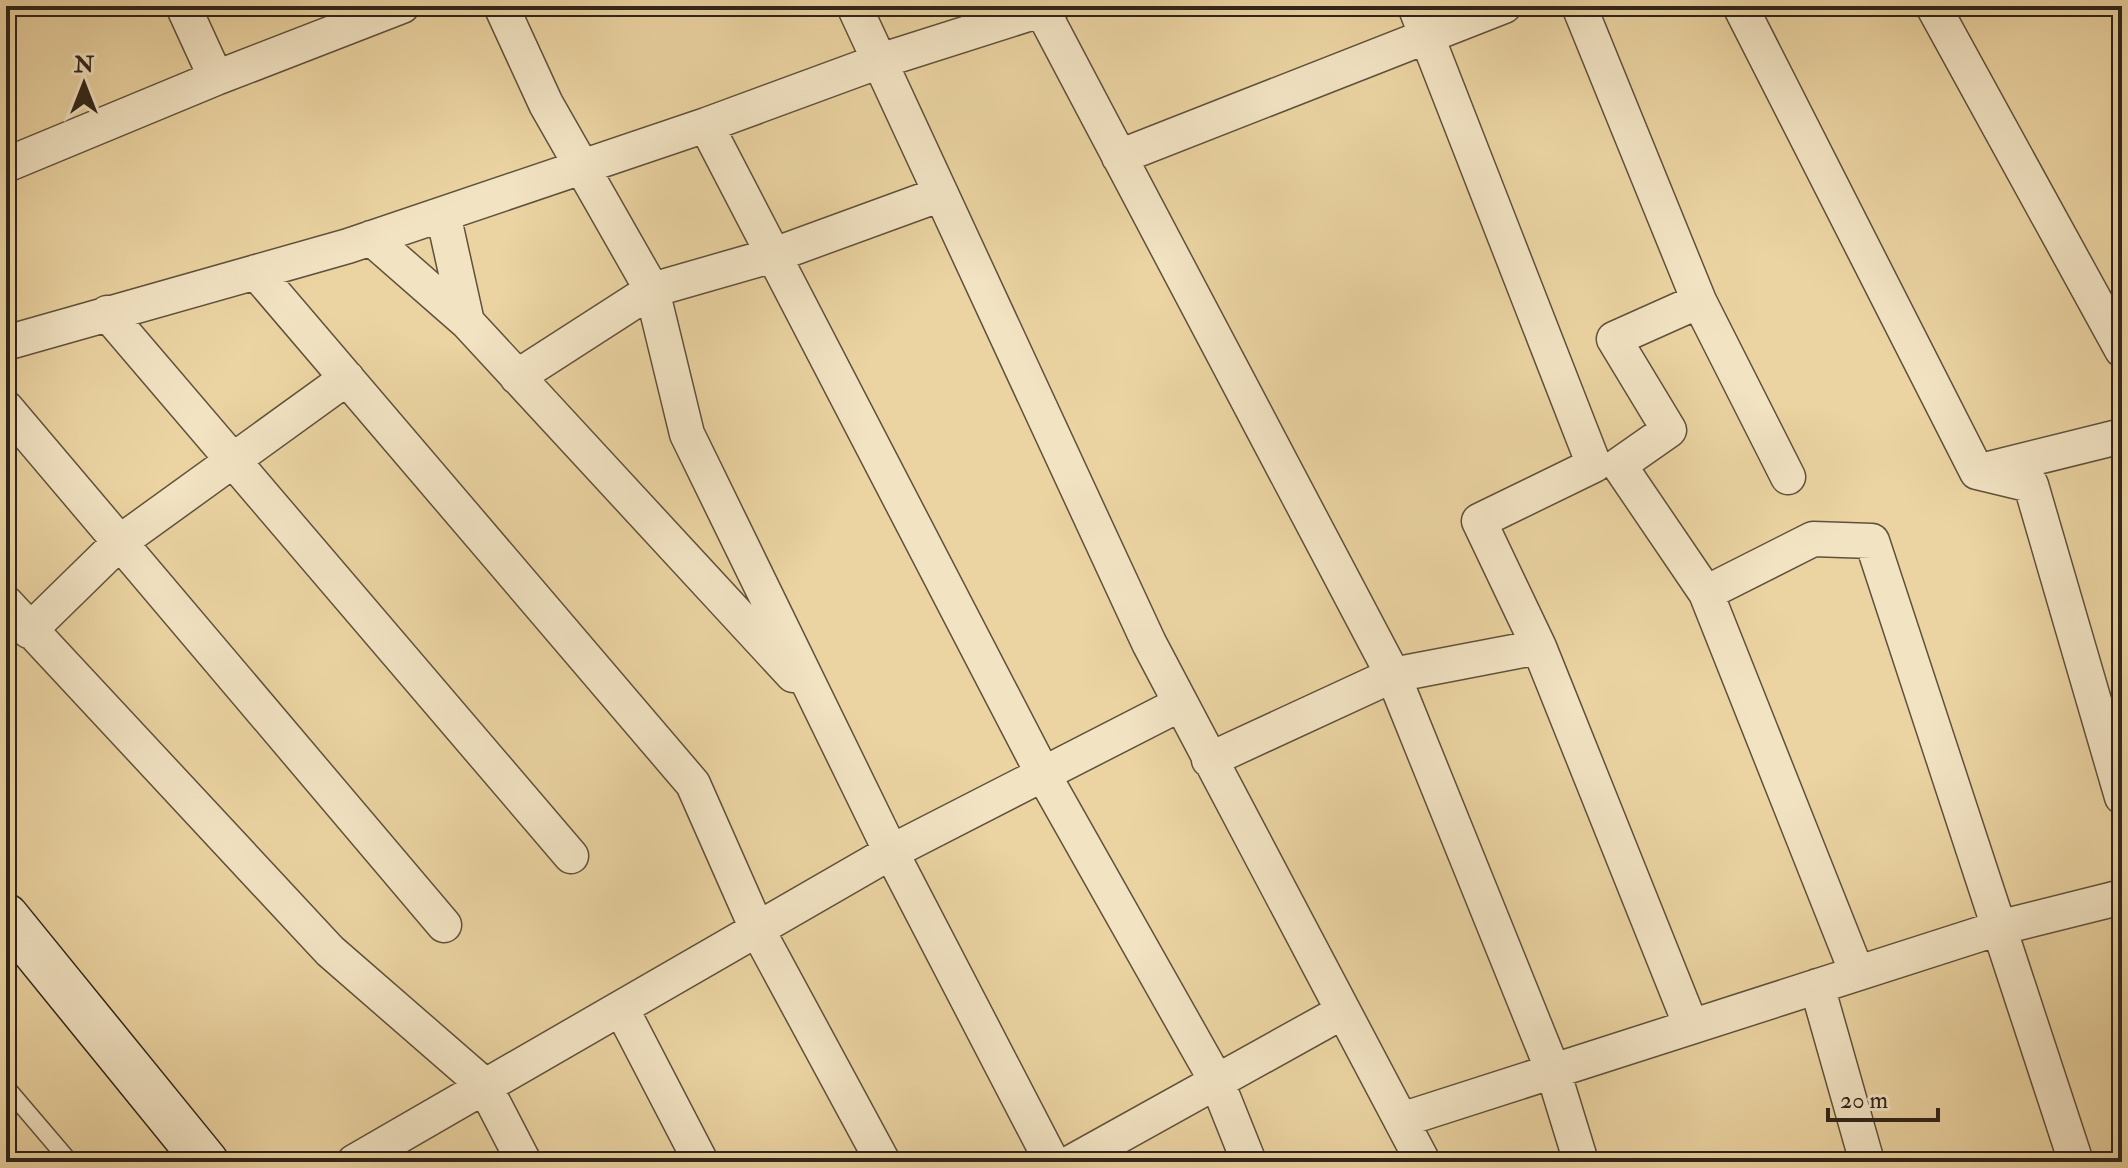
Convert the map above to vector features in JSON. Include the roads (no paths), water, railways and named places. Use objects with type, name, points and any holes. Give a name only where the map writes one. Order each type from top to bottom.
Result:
[{"type":"main road","points":[[6,916],[206,1162]]},
{"type":"street","points":[[183,6],[216,78]]},
{"type":"street","points":[[6,165],[216,78],[402,6]]},
{"type":"street","points":[[501,6],[546,104],[652,290],[687,434],[891,852],[1052,1162]]},
{"type":"street","points":[[854,6],[1180,704],[1423,1162]]},
{"type":"street","points":[[1119,157],[1421,21],[1504,6]]},
{"type":"street","points":[[1579,6],[1699,301],[1788,477]]},
{"type":"street","points":[[1740,6],[1977,472],[2031,485],[2122,797]]},
{"type":"street","points":[[1933,6],[2122,350]]},
{"type":"street","points":[[6,343],[371,238],[706,125],[880,61],[1048,8],[1119,157],[1393,675],[1553,1071],[1581,1162]]},
{"type":"street","points":[[1421,21],[1594,465],[1479,521],[1539,647],[1691,1026]]},
{"type":"street","points":[[706,125],[1043,774],[1217,1082],[1249,1162]]},
{"type":"street","points":[[517,377],[652,290],[774,255],[941,194]]},
{"type":"street","points":[[443,214],[467,322]]},
{"type":"street","points":[[371,238],[467,322],[818,702]]},
{"type":"street","points":[[256,272],[693,784],[757,929],[883,1162]]},
{"type":"street","points":[[1699,301],[1614,339],[1669,430],[1619,465],[1706,593],[1857,973]]},
{"type":"street","points":[[107,313],[571,856]]},
{"type":"street","points":[[29,631],[120,542],[347,378]]},
{"type":"street","points":[[6,408],[444,925]]},
{"type":"street","points":[[1977,472],[2122,436]]},
{"type":"street","points":[[1706,593],[1813,539],[1872,541],[2002,927],[2076,1162]]},
{"type":"street","points":[[6,603],[330,951],[484,1085],[524,1162]]},
{"type":"street","points":[[1209,760],[1393,675],[1539,647]]},
{"type":"street","points":[[354,1162],[891,852],[1180,704]]},
{"type":"street","points":[[1401,1120],[2002,927],[2122,897]]},
{"type":"street","points":[[1817,986],[1867,1162]]},
{"type":"street","points":[[621,1008],[701,1162]]},
{"type":"street","points":[[1072,1162],[1342,1012]]},
{"type":"lane","points":[[6,1087],[70,1162]]}]
